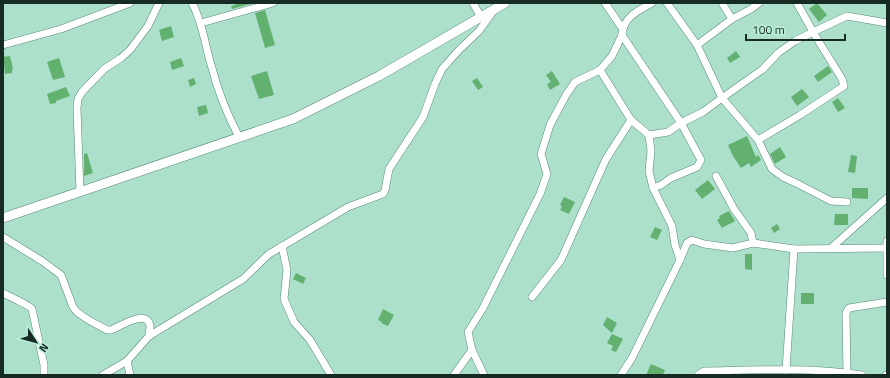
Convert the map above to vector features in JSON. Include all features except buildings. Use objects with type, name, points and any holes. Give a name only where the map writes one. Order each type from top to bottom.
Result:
[{"type":"street","points":[[3,45],[61,29],[130,3]]},
{"type":"street","points":[[80,192],[77,108],[80,95],[104,69],[122,58],[130,50],[148,26],[160,3]]},
{"type":"street","points":[[192,3],[201,23],[221,99],[239,137]]},
{"type":"street","points":[[201,23],[273,3]]},
{"type":"street","points":[[473,3],[482,17]]},
{"type":"street","points":[[3,218],[293,119],[379,76],[505,3]]},
{"type":"street","points":[[605,3],[681,123],[701,160],[697,167],[671,178],[661,185],[653,188]]},
{"type":"street","points":[[484,375],[472,350],[468,332],[483,308],[540,194],[547,174],[541,154],[550,125],[566,95],[575,82],[600,70],[612,56],[626,21],[636,11],[652,3]]},
{"type":"street","points":[[667,3],[697,45],[722,98],[758,140],[772,169],[783,177],[796,182],[831,201],[847,202]]},
{"type":"street","points":[[722,3],[732,18]]},
{"type":"street","points":[[697,45],[732,18],[751,9],[758,3]]},
{"type":"street","points":[[758,140],[844,86],[842,79],[796,3]]},
{"type":"street","points":[[103,375],[127,361],[149,336],[243,279],[269,254],[348,207],[383,194],[389,169],[423,117],[435,84],[442,70],[459,50],[479,32],[495,9]]},
{"type":"street","points":[[649,135],[668,132],[681,123],[703,112],[763,69],[778,53],[795,41],[847,16],[887,23]]},
{"type":"street","points":[[600,70],[631,120],[649,135],[651,150],[649,171],[653,188],[672,226],[675,245],[680,260]]},
{"type":"street","points":[[532,297],[561,260],[606,159],[631,120]]},
{"type":"street","points":[[716,176],[734,209],[751,233],[753,243]]},
{"type":"street","points":[[830,249],[887,198]]},
{"type":"street","points":[[3,238],[42,260],[61,275],[73,307],[79,315],[107,330],[114,329],[134,319],[144,319],[150,325],[149,336]]},
{"type":"street","points":[[621,375],[632,358],[680,260],[686,242],[692,240],[704,244],[733,248],[753,243],[794,249],[887,248]]},
{"type":"street","points":[[887,241],[887,275]]},
{"type":"street","points":[[282,246],[287,270],[284,299],[294,322],[313,345],[331,375]]},
{"type":"street","points":[[786,370],[794,249]]},
{"type":"street","points":[[3,293],[30,306],[32,309],[44,365],[44,375]]},
{"type":"street","points":[[846,374],[846,313],[849,308],[887,302]]},
{"type":"street","points":[[454,375],[472,350]]},
{"type":"street","points":[[127,361],[130,375]]},
{"type":"street","points":[[698,375],[704,370],[786,370],[862,375]]}]
